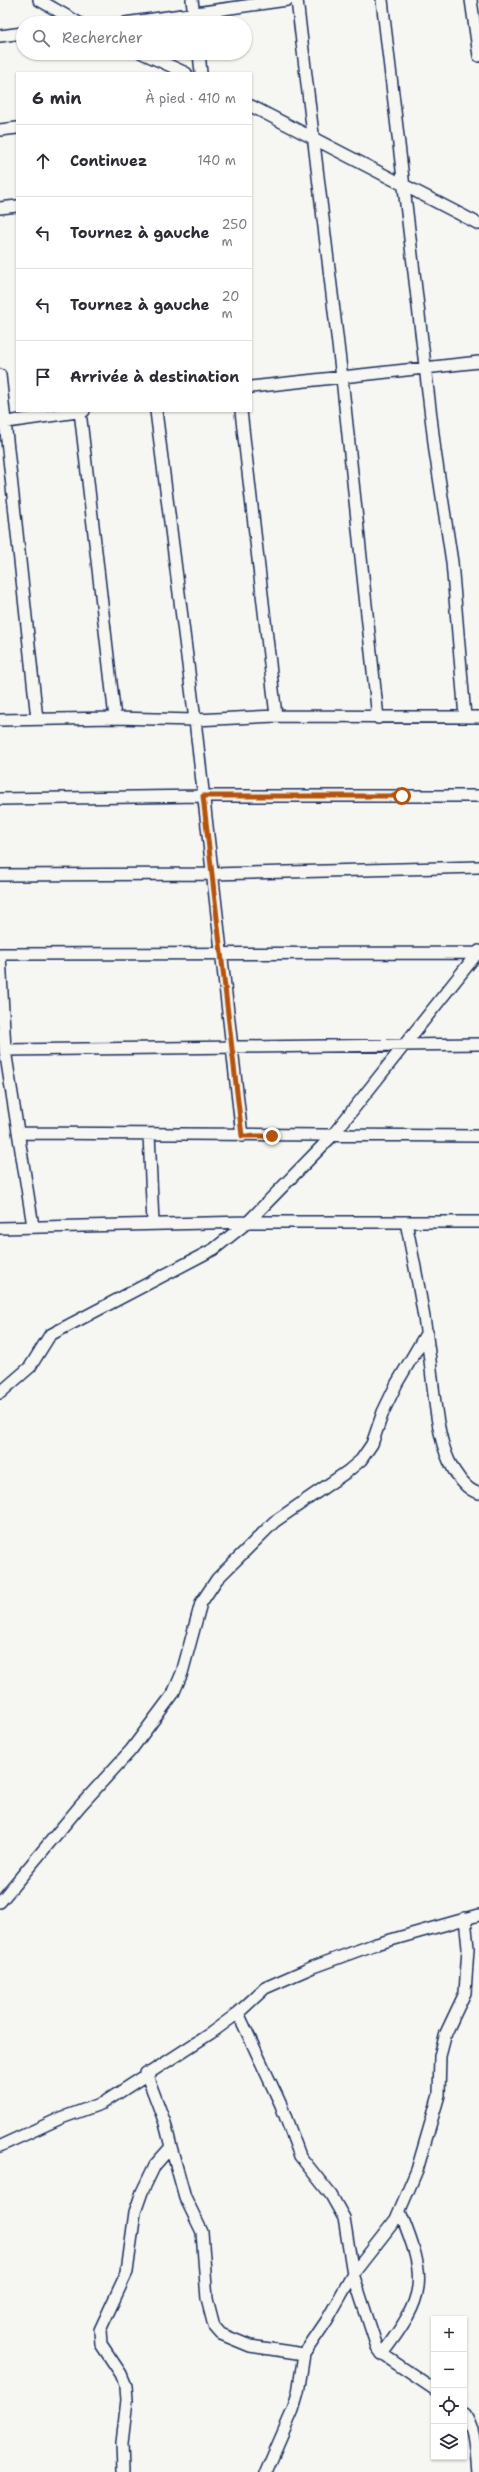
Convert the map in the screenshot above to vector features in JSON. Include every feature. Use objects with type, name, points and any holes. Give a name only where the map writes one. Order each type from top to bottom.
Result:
[{"type":"street","points":[[39,0],[67,16]]},
{"type":"street","points":[[192,0],[194,16]]},
{"type":"street","points":[[209,16],[287,0]]},
{"type":"street","points":[[297,0],[342,378],[378,718]]},
{"type":"street","points":[[382,0],[425,367],[452,562],[465,717]]},
{"type":"street","points":[[471,0],[479,56]]},
{"type":"street","points":[[0,36],[16,34]]},
{"type":"street","points":[[157,60],[184,72]]},
{"type":"street","points":[[199,60],[201,72]]},
{"type":"street","points":[[252,107],[479,224]]},
{"type":"street","points":[[0,130],[16,128]]},
{"type":"street","points":[[0,208],[16,206]]},
{"type":"street","points":[[252,387],[479,362]]},
{"type":"street","points":[[0,375],[3,423],[37,719]]},
{"type":"street","points":[[3,423],[75,412]]},
{"type":"street","points":[[82,412],[115,718]]},
{"type":"street","points":[[156,412],[195,720],[242,1136]]},
{"type":"street","points":[[241,412],[276,716]]},
{"type":"street","points":[[0,720],[115,718],[195,720],[276,716],[378,718],[479,717]]},
{"type":"street","points":[[0,799],[203,796],[479,796]]},
{"type":"street","points":[[0,875],[212,874],[479,868]]},
{"type":"street","points":[[32,1226],[19,1133],[5,1050],[0,954],[478,953]]},
{"type":"street","points":[[0,1394],[30,1367],[50,1335],[214,1249],[248,1222],[332,1136],[407,1044],[478,953]]},
{"type":"street","points":[[5,1050],[479,1044]]},
{"type":"street","points":[[19,1133],[242,1136],[479,1136]]},
{"type":"street","points":[[149,1134],[153,1224]]},
{"type":"street","points":[[0,1228],[32,1226],[248,1222],[479,1222]]},
{"type":"street","points":[[406,1222],[427,1332],[441,1435],[449,1460],[462,1481],[474,1492],[479,1492]]},
{"type":"street","points":[[0,1902],[80,1806],[131,1750],[173,1694],[182,1673],[201,1603],[217,1579],[274,1522],[348,1471],[361,1460],[372,1444],[383,1412],[396,1382],[427,1332]]},
{"type":"street","points":[[0,2146],[61,2118],[103,2103],[146,2073],[211,2033],[238,2013],[266,1988],[313,1967],[373,1945],[479,1915]]},
{"type":"street","points":[[266,2472],[293,2410],[298,2393],[304,2354],[327,2320],[353,2274],[379,2242],[400,2212],[424,2149],[439,2095],[440,2056],[446,2033],[465,1993],[468,1948],[465,1918]]},
{"type":"street","points":[[238,2013],[281,2105],[291,2137],[300,2156],[331,2195],[344,2218],[353,2274],[372,2337],[382,2354],[431,2388]]},
{"type":"street","points":[[146,2073],[165,2123],[185,2197],[202,2232],[207,2299],[214,2326],[221,2334],[250,2346],[304,2354]]},
{"type":"street","points":[[123,2472],[122,2443],[127,2400],[126,2386],[121,2374],[101,2344],[100,2330],[127,2272],[135,2212],[142,2192],[155,2165],[171,2147]]},
{"type":"street","points":[[382,2354],[410,2315],[418,2291],[416,2257],[400,2212]]},
{"type":"street","points":[[467,2418],[474,2439],[478,2472]]},
{"type":"street","points":[[478,2472],[479,2468]]},
{"type":"route","points":[[272,1136],[242,1136],[203,796],[402,796]]}]
